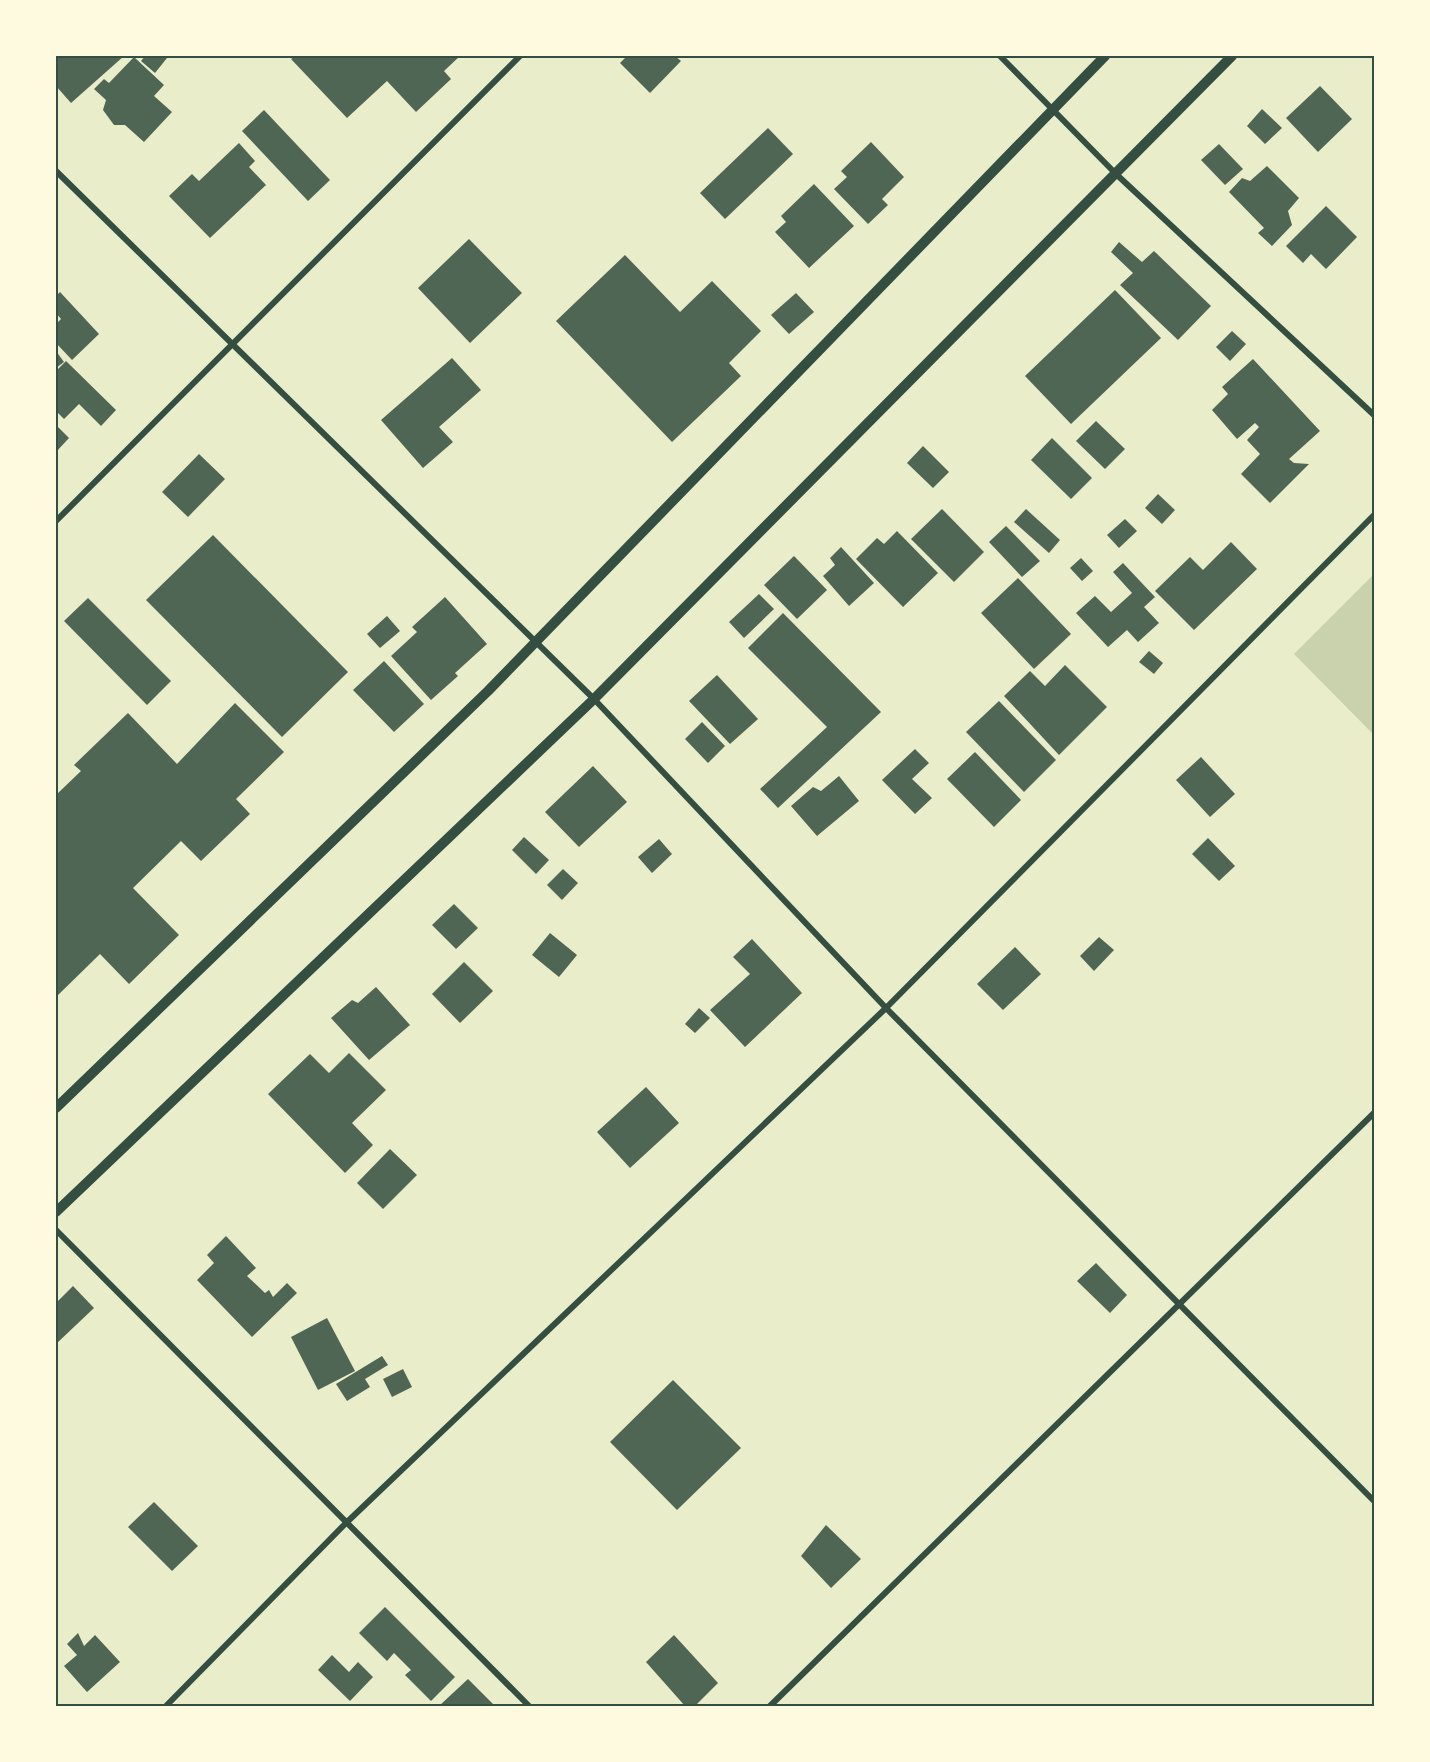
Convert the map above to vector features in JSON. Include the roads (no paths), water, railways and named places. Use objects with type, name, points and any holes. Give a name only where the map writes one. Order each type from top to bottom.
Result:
[{"type":"street","points":[[56,520],[520,56]]},
{"type":"street","points":[[1000,56],[1116,174],[1374,415]]},
{"type":"street","points":[[56,1108],[536,642],[1105,56]]},
{"type":"street","points":[[56,1212],[594,699],[1232,56]]},
{"type":"street","points":[[56,171],[594,699],[886,1008],[1182,1304],[1374,1501]]},
{"type":"street","points":[[166,1707],[346,1523],[886,1008],[1374,515]]},
{"type":"street","points":[[770,1707],[1374,1113]]},
{"type":"street","points":[[56,1230],[529,1707]]}]
